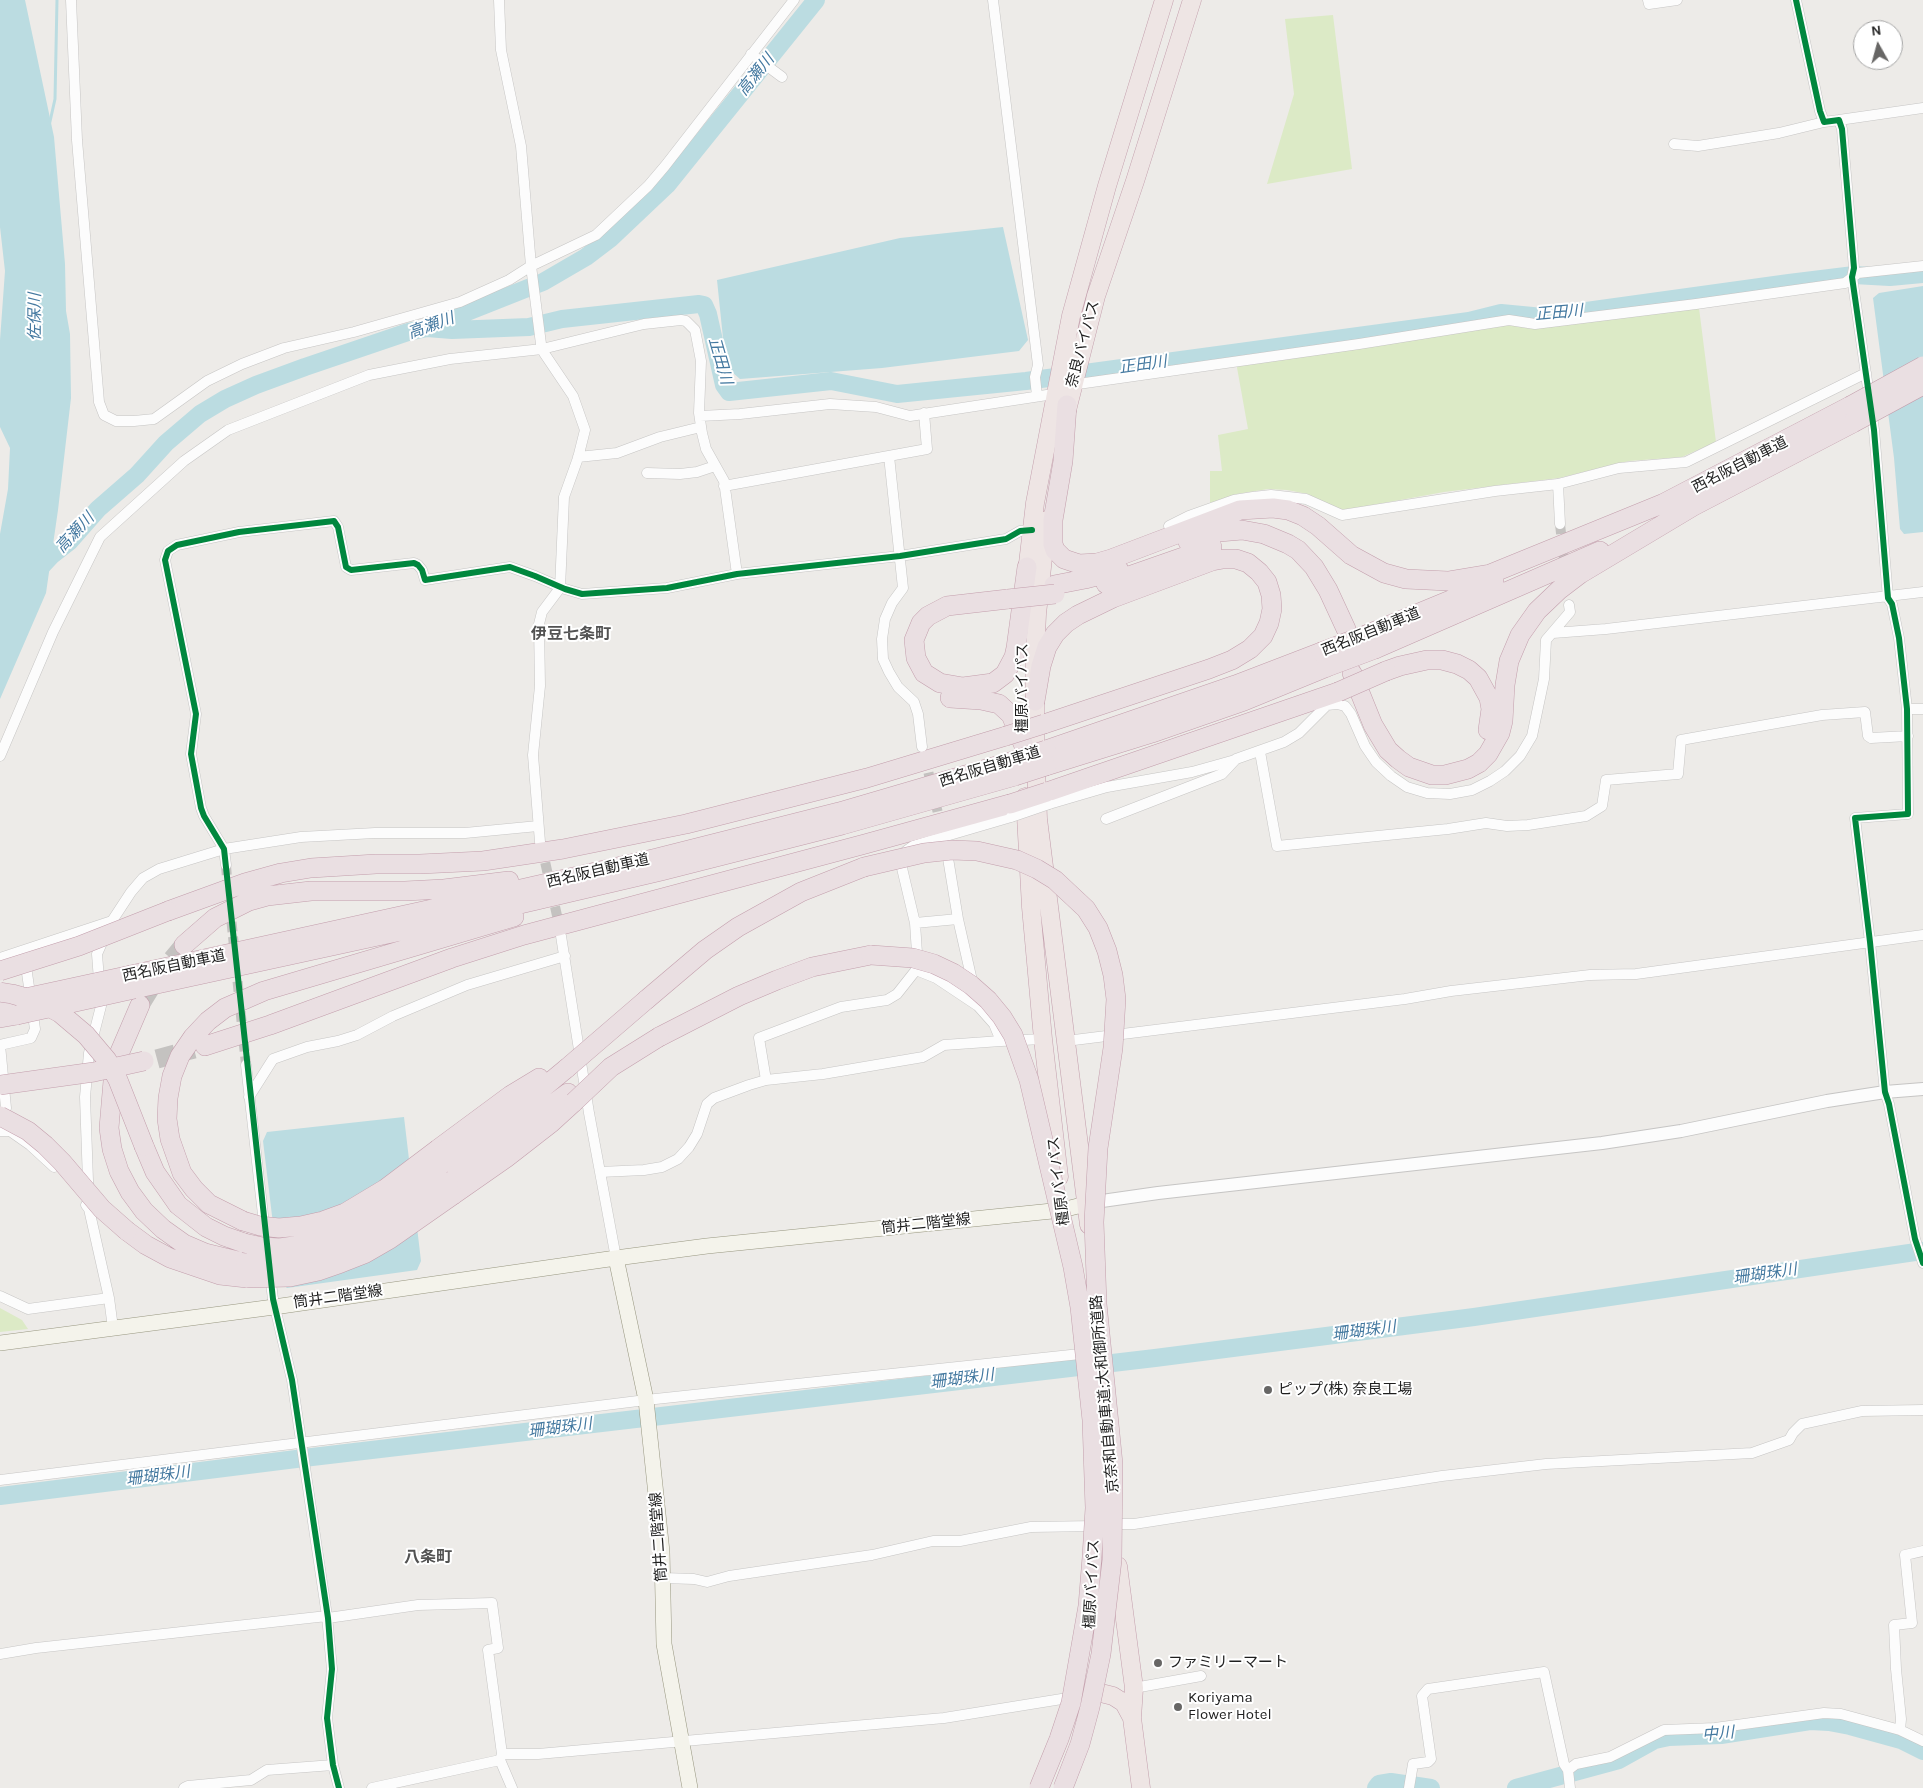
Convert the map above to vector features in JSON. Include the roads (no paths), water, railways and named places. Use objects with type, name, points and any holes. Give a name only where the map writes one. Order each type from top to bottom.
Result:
[{"type":"highway","name":"奈良バイパス","points":[[1028,567],[1035,503],[1053,398],[1071,316],[1106,186],[1164,0]]},
{"type":"highway","name":"奈良バイパス","points":[[1053,398],[1074,384],[1096,296],[1135,181],[1192,0]]},
{"type":"highway","name":"西名阪自動車道","points":[[135,990],[455,904],[752,834],[1017,761],[1046,758],[1189,720],[1244,701],[1324,660],[1582,559],[1698,504],[1852,415],[1923,366]]},
{"type":"highway","name":"西名阪自動車道","points":[[1371,642],[1852,415],[1923,385]]},
{"type":"highway","name":"奈良バイパス","points":[[1035,701],[1037,614],[1051,489],[1053,398]]},
{"type":"highway","points":[[1053,398],[1063,461],[1053,520],[1053,544],[1059,555],[1070,562],[1088,565],[1112,578],[1162,559],[1207,548],[1235,542],[1260,544],[1273,548],[1295,562],[1312,582],[1328,612],[1341,631]]},
{"type":"highway","points":[[1112,578],[1162,559],[1240,510],[1273,508],[1288,510],[1303,516],[1351,555],[1384,573],[1406,579],[1448,581],[1498,571],[1674,499]]},
{"type":"highway","points":[[205,1046],[270,1025],[452,958],[524,935],[865,844],[1010,810],[1048,798],[1338,692],[1386,671],[1400,666],[1427,660],[1442,660],[1457,664],[1478,678],[1484,687],[1491,709],[1489,727],[1482,742],[1463,758],[1451,762],[1427,762],[1408,753],[1395,739],[1383,719],[1357,671],[1373,725],[1388,750],[1398,759],[1409,767],[1432,775],[1445,775],[1468,769],[1479,763],[1488,754],[1497,738],[1503,721],[1505,684],[1509,660],[1520,635],[1537,611],[1558,590],[1580,574],[1698,504]]},
{"type":"highway","points":[[0,971],[79,946],[245,882],[281,873],[311,868],[367,864],[427,864],[483,861],[563,849],[749,810],[867,778],[1006,736],[1170,683],[1232,660],[1250,649],[1263,636],[1269,623],[1272,610],[1267,582],[1248,563],[1236,559],[1212,561],[1135,556],[1078,615],[1066,622],[1055,634],[1047,647],[1041,666],[1035,701]]},
{"type":"highway","points":[[1028,567],[1016,648],[1005,674],[993,683],[962,687],[940,683],[924,673],[916,658],[914,640],[921,624],[928,616],[947,606],[1009,594],[1055,589],[1085,579],[1141,580],[1162,559]]},
{"type":"highway","name":"橿原バイパス","points":[[1028,567],[1017,761],[1043,1039],[1084,1381],[1095,1526],[1094,1588],[1090,1631],[1078,1697],[1057,1760],[1044,1788]]},
{"type":"highway","points":[[1009,594],[950,595],[927,603],[912,616],[907,624],[902,644],[902,654],[910,674],[925,690],[946,698],[991,701],[1006,709],[1014,722],[1017,761]]},
{"type":"highway","name":"橿原バイパス","points":[[1035,701],[1038,819],[1107,1377],[1118,1524],[1118,1566],[1101,1693],[1087,1743],[1070,1788]]},
{"type":"highway","name":"西名阪自動車道","points":[[6,1006],[135,990],[661,871],[842,825],[1017,761]]},
{"type":"highway","points":[[184,945],[214,918],[249,901],[267,896],[311,891],[405,891],[488,884],[581,870],[752,834]]},
{"type":"highway","name":"京奈和自動車道;大和御所道路","points":[[445,1172],[511,1095],[566,1066],[590,1048],[705,950],[738,926],[800,892],[864,867],[924,853],[952,850],[977,851],[998,854],[1030,866],[1055,880],[1086,909],[1098,928],[1111,967],[1116,999],[1113,1048],[1098,1148],[1094,1222],[1094,1265],[1113,1464],[1112,1560],[1101,1654],[1090,1707],[1080,1744],[1063,1788]]},
{"type":"highway","points":[[445,1172],[385,1189],[366,1202],[338,1216],[301,1226],[279,1228],[260,1226],[242,1221],[209,1204],[194,1190],[182,1172],[170,1139],[167,1119],[172,1076],[180,1056],[208,1020],[225,1008],[264,991],[542,909],[661,871]]},
{"type":"highway","name":"京奈和自動車道;大和御所道路","points":[[445,1172],[571,1098],[611,1067],[659,1037],[739,996],[812,967],[872,956],[912,958],[934,964],[953,973],[988,1000],[1002,1017],[1013,1035],[1030,1080],[1073,1267],[1080,1307],[1092,1420],[1095,1508],[1088,1606],[1071,1703],[1039,1788]]},
{"type":"highway","points":[[135,990],[112,1090],[109,1128],[112,1149],[119,1171],[130,1192],[144,1211],[163,1229],[184,1244],[246,1271]]},
{"type":"highway","points":[[6,1006],[12,994],[37,1002],[60,1013],[86,1035],[107,1060],[118,1080],[155,1172],[178,1205],[206,1227],[244,1244],[280,1248],[301,1245],[341,1232],[365,1220],[445,1172]]},
{"type":"highway","points":[[0,1084],[94,1072],[150,1060]]},
{"type":"highway","points":[[0,1116],[28,1131],[45,1146],[62,1162],[102,1209],[146,1245],[170,1258],[220,1275],[307,1260],[343,1248],[394,1220],[445,1172]]},
{"type":"highway","points":[[1118,1566],[1134,1688],[1128,1710],[1140,1788]]},
{"type":"highway","points":[[1078,1697],[1101,1693],[1112,1696],[1128,1710]]},
{"type":"main road","name":"筒井二階堂線","points":[[0,1343],[707,1246],[1062,1210],[1086,1204]]},
{"type":"main road","name":"筒井二階堂線","points":[[616,1258],[646,1401],[662,1552],[664,1644],[690,1788]]},
{"type":"street","points":[[71,0],[77,140],[99,402],[104,415],[116,421],[154,419],[207,381],[242,364],[284,348],[354,332],[460,302],[509,280],[596,235],[648,186],[665,166],[794,0]]},
{"type":"street","points":[[499,0],[501,50],[521,146],[536,318],[542,349],[573,396],[585,430],[564,497],[560,588],[542,612],[539,624],[540,686],[533,755],[540,842]]},
{"type":"street","points":[[993,0],[1038,366],[1035,377],[1053,398]]},
{"type":"street","points":[[1648,0],[1649,4],[1677,0]]},
{"type":"street","points":[[1796,0],[1824,122]]},
{"type":"street","points":[[752,55],[782,77]]},
{"type":"street","points":[[1674,144],[1698,146],[1824,122],[1923,108]]},
{"type":"street","points":[[1839,120],[1842,129],[1853,258],[1852,277],[1874,430],[1888,598],[1892,604],[1899,638],[1908,736],[1908,814],[1855,818],[1885,1092],[1889,1104],[1915,1238],[1923,1263]]},
{"type":"street","points":[[1074,384],[1359,344],[1509,320],[1535,324],[1696,304],[1845,283],[1858,273],[1923,266]]},
{"type":"street","points":[[0,756],[53,632],[100,537],[184,461],[228,430],[369,375],[450,359],[542,349],[644,324],[681,320],[686,322],[695,330],[701,361],[701,427],[706,449],[724,481],[737,574]]},
{"type":"street","points":[[1169,526],[1189,516],[1234,500],[1271,495],[1306,499],[1342,516],[1495,491],[1558,484],[1619,468],[1686,462],[1866,373]]},
{"type":"street","points":[[700,416],[740,414],[830,404],[876,407],[910,416],[1053,398]]},
{"type":"street","points":[[724,486],[927,449],[924,413]]},
{"type":"street","points":[[578,457],[617,453],[660,437],[701,427]]},
{"type":"street","points":[[889,456],[903,588],[892,603],[885,619],[882,639],[883,658],[898,687],[914,702],[918,714],[922,747]]},
{"type":"street","points":[[648,473],[688,473],[716,466]]},
{"type":"street","points":[[1558,484],[1560,524]]},
{"type":"street","points":[[226,865],[224,850],[201,808],[191,754],[196,714],[164,560],[168,551],[177,545],[239,532],[334,522],[338,527],[346,567],[351,570],[414,563],[422,570],[425,580],[510,567],[560,588],[582,594],[667,588],[737,574],[900,556],[1006,540],[1020,531],[1032,530]]},
{"type":"street","points":[[1553,633],[1888,598],[1892,595],[1923,592]]},
{"type":"street","points":[[1048,798],[1192,772],[1260,752],[1284,742],[1299,733],[1327,705],[1337,704],[1345,706],[1351,714],[1365,746],[1376,762],[1391,776],[1408,787],[1427,793],[1450,794],[1472,790],[1490,782],[1505,771],[1520,756],[1532,736],[1544,679],[1546,640],[1570,612],[1569,605]]},
{"type":"street","points":[[1907,709],[1923,709]]},
{"type":"street","points":[[1260,752],[1277,846],[1448,829],[1486,823],[1507,826],[1528,825],[1586,816],[1602,806],[1606,780],[1678,774],[1681,740],[1690,738],[1822,715],[1865,712],[1868,736],[1871,738],[1908,736]]},
{"type":"street","points":[[1106,819],[1222,774],[1236,759]]},
{"type":"street","points":[[766,1080],[759,1038],[841,1007],[887,1000],[897,994],[916,970],[918,953],[915,923],[901,864],[906,851],[913,846],[1010,810]]},
{"type":"street","points":[[113,1328],[109,1298],[89,1209],[85,1097],[89,1053],[101,1006],[97,954],[112,921],[131,892],[143,878],[159,869],[224,850],[301,837],[375,833],[465,833],[538,826]]},
{"type":"street","points":[[945,843],[958,919],[978,1006]]},
{"type":"street","points":[[915,923],[958,919]]},
{"type":"street","points":[[0,958],[112,921]]},
{"type":"street","points":[[561,936],[616,1258]]},
{"type":"street","points":[[1066,1040],[1405,999],[1451,991],[1590,975],[1636,974],[1923,936]]},
{"type":"street","points":[[0,1126],[6,1108],[0,1045],[31,1038],[35,1029],[24,951]]},
{"type":"street","points":[[249,1097],[273,1059],[307,1047],[357,1035],[393,1016],[468,986],[565,956]]},
{"type":"street","points":[[916,970],[936,978],[978,1006],[994,1024],[1000,1041]]},
{"type":"street","points":[[600,1172],[644,1170],[662,1167],[678,1159],[689,1148],[706,1104],[714,1098],[766,1080],[823,1074],[923,1057],[944,1045],[1043,1039]]},
{"type":"street","points":[[246,1065],[274,1306],[292,1380],[327,1617],[332,1669],[328,1718],[333,1765],[339,1788]]},
{"type":"street","points":[[1086,1204],[1158,1193],[1602,1144],[1681,1131],[1827,1101],[1885,1092],[1923,1089]]},
{"type":"street","points":[[0,1131],[10,1131],[30,1145],[50,1163],[89,1209]]},
{"type":"street","points":[[0,1296],[28,1309],[109,1298]]},
{"type":"street","points":[[0,1480],[646,1401],[1080,1355]]},
{"type":"street","points":[[1118,1524],[1134,1524],[1442,1476],[1518,1467],[1752,1453],[1789,1440],[1802,1424],[1862,1411],[1923,1410]]},
{"type":"street","points":[[663,1578],[694,1579],[707,1582],[728,1576],[872,1555],[933,1541],[960,1541],[1031,1526],[1095,1526]]},
{"type":"street","points":[[1900,1730],[1901,1719],[1894,1625],[1912,1624],[1905,1555],[1923,1551]]},
{"type":"street","points":[[0,1654],[36,1648],[327,1617],[418,1605],[492,1603],[498,1648],[488,1650],[501,1757],[512,1788]]},
{"type":"street","points":[[1409,1788],[1413,1764],[1428,1762],[1431,1759],[1422,1696],[1428,1689],[1544,1672],[1564,1764],[1568,1770],[1570,1788]]},
{"type":"street","points":[[1134,1688],[1201,1676]]},
{"type":"street","points":[[372,1788],[501,1757],[944,1718],[1078,1697]]},
{"type":"street","points":[[1568,1770],[1576,1764],[1610,1757],[1664,1730],[1715,1728],[1824,1713],[1841,1714],[1900,1730],[1923,1741]]},
{"type":"street","points":[[184,1788],[188,1786],[251,1780],[267,1770],[333,1765]]},
{"type":"water","name":"佐保川","points":[[0,0],[25,0],[54,137],[65,264],[66,311],[70,334],[71,398],[46,593],[0,699],[0,534],[8,489],[10,448],[0,427],[0,340],[5,271],[0,227]]},
{"type":"water","points":[[1003,227],[1028,340],[1019,351],[882,368],[740,379],[726,367],[717,280],[900,238]]},
{"type":"water","points":[[1923,286],[1923,532],[1904,534],[1900,529],[1894,458],[1873,298],[1879,293]]},
{"type":"water","points":[[404,1117],[421,1261],[417,1270],[287,1288],[280,1282],[263,1141],[267,1132]]},
{"type":"waterway","points":[[49,126],[55,99],[57,0]]},
{"type":"waterway","name":"高瀬川","points":[[36,572],[51,556],[69,542],[98,509],[137,475],[166,443],[200,414],[225,399],[305,367],[408,332],[427,328],[543,282],[586,257],[611,238],[667,185],[816,0]]},
{"type":"waterway","name":"正田川","points":[[427,328],[452,330],[529,327],[562,319],[699,304],[704,305],[708,314],[724,385],[729,392],[831,381],[897,394],[1026,381],[1469,321],[1501,313],[1543,317],[1854,275],[1890,277],[1923,274]]},
{"type":"waterway","name":"珊瑚珠川","points":[[0,1496],[312,1457],[1155,1358],[1474,1317],[1923,1251]]},
{"type":"waterway","name":"中川","points":[[1516,1788],[1619,1760],[1655,1740],[1669,1737],[1721,1735],[1810,1721],[1850,1726],[1901,1740],[1923,1751]]},
{"type":"waterway","name":"中川","points":[[1376,1788],[1379,1784],[1391,1782],[1431,1788]]},
{"type":"tunnel","points":[[1560,524],[1565,569]]},
{"type":"tunnel","points":[[925,758],[941,826]]},
{"type":"tunnel","points":[[542,848],[560,929]]},
{"type":"tunnel","points":[[226,865],[228,892]]},
{"type":"tunnel","points":[[230,907],[246,1065]]},
{"type":"tunnel","points":[[140,1005],[156,979],[184,945]]},
{"type":"tunnel","points":[[157,1059],[194,1049]]},
{"type":"place","name":"ピップ(株) 奈良工場","points":[[1268,1390]]},
{"type":"place","name":"ファミリーマート","points":[[1158,1663]]},
{"type":"place","name":"Koriyama Flower Hotel","points":[[1178,1707]]},
{"type":"district","name":"伊豆七条町","points":[[571,634]]},
{"type":"district","name":"八条町","points":[[428,1557]]}]
